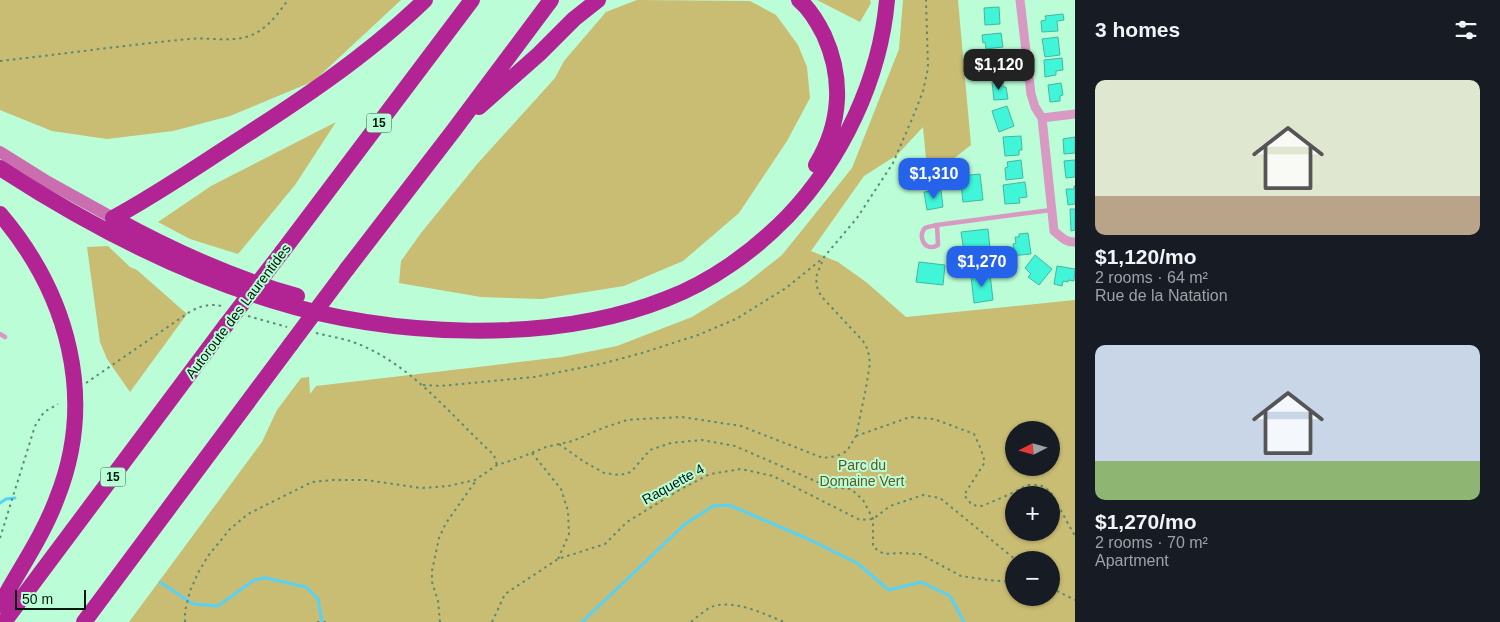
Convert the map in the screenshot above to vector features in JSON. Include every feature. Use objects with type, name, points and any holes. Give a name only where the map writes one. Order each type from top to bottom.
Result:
[{"type":"highway","points":[[113,218],[272,118],[326,81],[381,39],[425,0]]},
{"type":"highway","name":"Autoroute des Laurentides","points":[[4,622],[472,0]]},
{"type":"highway","points":[[84,622],[292,336],[347,270],[551,0]]},
{"type":"highway","points":[[454,130],[539,54],[574,19],[598,0]]},
{"type":"highway","points":[[113,218],[176,251],[244,279],[307,299],[372,313],[413,318],[459,320],[524,319],[590,311],[638,299],[692,276],[716,262],[742,243],[767,222],[788,200],[807,178],[821,156],[831,135],[836,111],[838,86],[830,51],[822,31],[811,13],[799,0]]},
{"type":"highway","points":[[0,168],[64,206],[162,258],[229,286],[296,307],[372,323],[412,328],[455,330],[528,328],[600,319],[634,311],[695,286],[753,248],[780,225],[813,187],[843,140],[858,108],[871,73],[878,50],[887,0]]},
{"type":"highway","points":[[0,214],[32,257],[54,299],[68,341],[73,370],[75,401],[71,448],[62,487],[47,522],[0,605]]},
{"type":"main road","points":[[0,152],[54,186],[113,218]]},
{"type":"street","points":[[1020,0],[1031,94],[1035,107],[1042,118],[1054,230],[1061,238],[1075,242]]},
{"type":"street","points":[[1042,118],[1075,114]]},
{"type":"lane","points":[[938,225],[938,245],[928,248],[922,238],[923,230],[927,227],[938,225],[1051,210]]},
{"type":"path","points":[[0,61],[191,38],[246,37],[257,32],[274,19],[288,0]]},
{"type":"path","points":[[421,385],[441,386],[534,377],[601,364],[698,335],[736,319],[786,288],[824,257],[857,218],[893,163],[923,92],[928,68],[926,0]]},
{"type":"path","points":[[440,622],[438,601],[432,582],[432,571],[439,538],[446,523],[475,480],[497,464],[519,458],[546,446],[573,441],[628,420],[682,417],[741,426],[823,458],[837,456],[847,451],[856,436],[870,363],[868,350],[863,341],[821,296],[816,286],[816,277],[824,257]]},
{"type":"path","points":[[85,384],[191,311],[209,305],[219,305],[230,309]]},
{"type":"path","points":[[246,315],[272,324],[292,336]]},
{"type":"path","points":[[311,332],[360,345],[386,359],[421,385],[494,455],[497,464]]},
{"type":"path","points":[[0,538],[38,420],[44,412],[58,404]]},
{"type":"path","points":[[856,436],[910,417],[934,419],[974,434],[985,462],[964,495],[972,505],[982,506],[1028,485],[1040,485],[1050,491],[1075,536]]},
{"type":"path","points":[[559,444],[604,473],[620,475],[631,472],[650,450],[672,443],[702,440],[735,446],[829,487],[851,489],[863,500],[873,519],[873,547],[884,554],[899,552],[920,554],[961,576],[1005,581]]},
{"type":"path","points":[[532,453],[561,489],[568,511],[569,534],[558,559]]},
{"type":"path","name":"Raquette 4","points":[[492,622],[505,594],[558,559],[606,544],[628,522],[681,489],[710,474],[741,469],[773,476],[860,520],[873,519]]},
{"type":"path","points":[[185,622],[190,591],[198,573],[208,556],[230,529],[248,514],[312,482],[366,480],[421,488],[448,486],[475,480]]},
{"type":"path","points":[[873,519],[890,506],[923,495],[940,498],[1005,551]]},
{"type":"path","points":[[1060,592],[1075,600]]},
{"type":"path","points":[[691,622],[710,608],[719,605],[739,606],[784,622]]},
{"type":"path","points":[[317,622],[329,622]]},
{"type":"green space","points":[[0,0],[401,0],[314,81],[230,116],[173,131],[107,139],[52,131],[0,110]]},
{"type":"green space","points":[[637,0],[750,1],[776,15],[798,45],[807,67],[810,98],[787,141],[739,213],[683,261],[624,286],[542,299],[481,297],[399,283],[401,261],[421,233],[478,163],[555,78],[564,61],[606,12]]},
{"type":"green space","points":[[817,0],[870,0],[871,3],[860,22]]},
{"type":"green space","name":"Parc du Domaine Vert","points":[[903,0],[958,0],[971,145],[928,179],[923,127],[897,155],[864,176],[811,251],[838,262],[866,282],[906,317],[1075,300],[1075,622],[129,622],[262,442],[277,410],[301,378],[309,377],[310,394],[316,386],[562,357],[617,346],[692,317],[744,285],[782,255],[852,168],[899,49]]},
{"type":"green space","points":[[336,122],[295,185],[238,254],[190,239],[158,222],[211,186]]},
{"type":"green space","points":[[108,246],[130,267],[137,270],[187,314],[130,392],[107,359],[100,342],[87,247]]},
{"type":"building","points":[[999,7],[1000,24],[985,25],[984,8]]},
{"type":"building","points":[[1063,14],[1064,20],[1057,21],[1058,31],[1042,32],[1041,21],[1046,20],[1045,16]]},
{"type":"building","points":[[1001,33],[1003,47],[986,49],[982,35]]},
{"type":"building","points":[[1058,37],[1060,55],[1045,57],[1042,39]]},
{"type":"building","points":[[1003,54],[1008,71],[993,73],[991,61],[994,61],[993,56]]},
{"type":"building","points":[[1062,58],[1063,70],[1056,71],[1056,75],[1045,77],[1044,60]]},
{"type":"building","points":[[1003,81],[1003,87],[1006,87],[1008,99],[994,100],[992,82]]},
{"type":"building","points":[[1061,83],[1063,95],[1060,96],[1060,101],[1050,102],[1048,85]]},
{"type":"building","points":[[1007,106],[1014,126],[999,132],[992,111]]},
{"type":"building","points":[[1021,136],[1022,150],[1019,150],[1019,155],[1005,156],[1003,137]]},
{"type":"building","points":[[1075,137],[1075,153],[1064,154],[1063,139]]},
{"type":"building","points":[[1021,160],[1023,178],[1006,180],[1005,168],[1008,167],[1007,162]]},
{"type":"building","points":[[1075,160],[1075,177],[1066,178],[1064,161]]},
{"type":"building","points":[[980,174],[983,200],[963,202],[960,176]]},
{"type":"building","points":[[1025,182],[1027,197],[1019,198],[1020,203],[1005,204],[1003,185]]},
{"type":"building","points":[[1074,186],[1075,204],[1068,205],[1066,189],[1074,189]]},
{"type":"building","points":[[941,190],[943,207],[927,210],[924,192]]},
{"type":"building","points":[[1070,209],[1075,209],[1075,230],[1071,231]]},
{"type":"building","points":[[988,229],[990,249],[964,252],[961,232]]},
{"type":"building","points":[[1028,233],[1031,254],[1010,256],[1009,250],[1014,249],[1013,244],[1016,243],[1015,237],[1019,237],[1019,234]]},
{"type":"building","points":[[1035,255],[1052,269],[1039,285],[1028,277],[1031,274],[1025,268]]},
{"type":"building","points":[[919,262],[945,265],[943,285],[916,282]]},
{"type":"building","points":[[1057,266],[1075,269],[1074,281],[1063,281],[1062,286],[1054,284]]},
{"type":"building","points":[[990,274],[993,300],[974,303],[971,276]]},
{"type":"waterway","points":[[0,503],[6,499],[15,498]]},
{"type":"waterway","points":[[582,622],[685,524],[713,506],[729,505],[806,538],[857,563],[889,590],[921,582],[950,596],[964,622]]},
{"type":"waterway","points":[[160,582],[193,604],[218,606],[254,580],[266,578],[306,587],[318,599],[322,622]]}]
